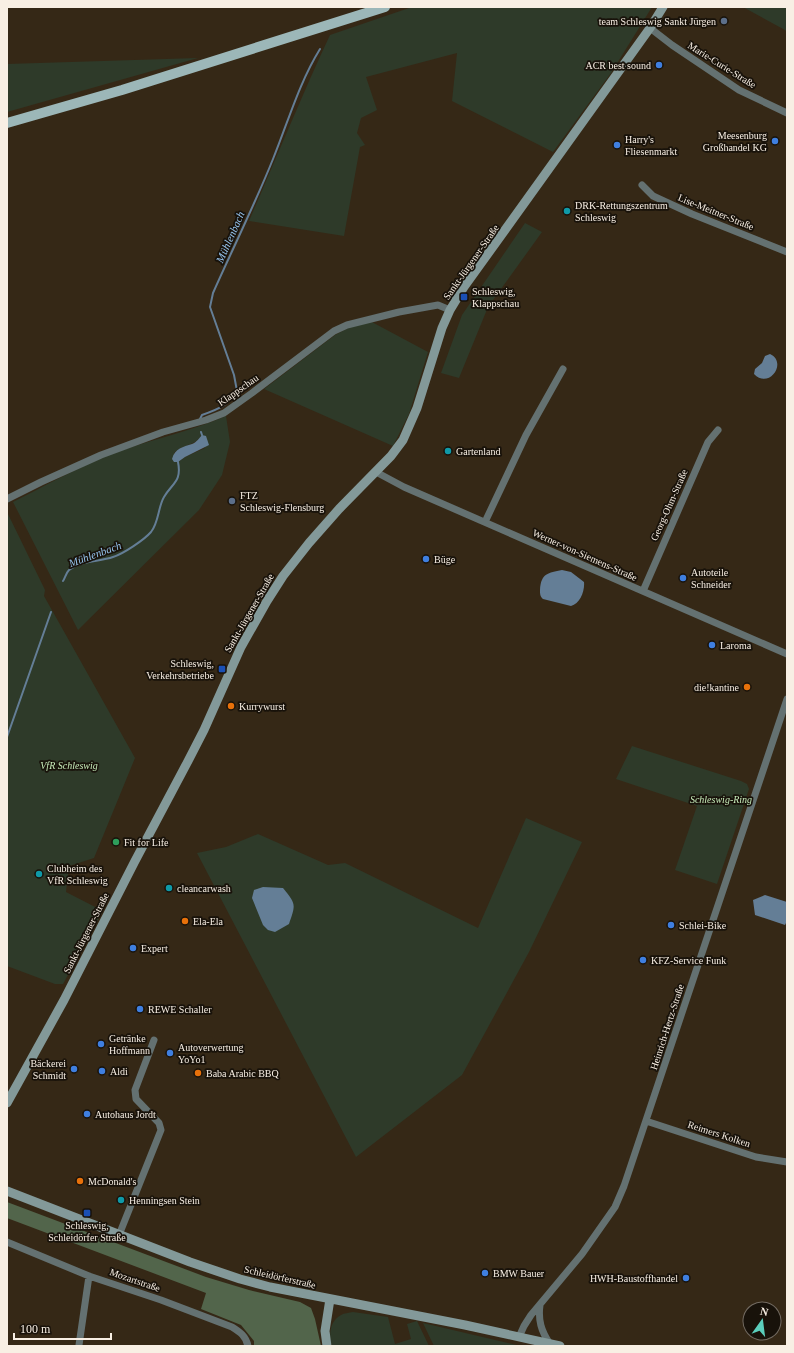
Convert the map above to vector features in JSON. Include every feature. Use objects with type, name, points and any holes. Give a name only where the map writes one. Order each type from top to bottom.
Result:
[{"type":"main road","points":[[7,123],[122,90],[385,7]]},
{"type":"street","name":"Sankt-Jürgener-Straße","points":[[7,1103],[64,1000],[135,861],[184,770],[204,730],[241,647],[267,601],[283,576],[309,543],[339,509],[392,456],[409,428],[417,408],[442,328],[450,310],[464,287],[650,28],[663,7]]},
{"type":"street","name":"Marie-Curie-Straße","points":[[650,28],[672,45],[739,90],[787,113]]},
{"type":"street","name":"Lise-Meitner-Straße","points":[[642,184],[653,196],[692,214],[787,252]]},
{"type":"street","name":"Klappschau","points":[[7,500],[41,482],[101,455],[163,432],[206,420],[224,413],[334,331],[347,325],[399,312],[438,305],[450,310]]},
{"type":"street","points":[[485,522],[526,435],[563,369]]},
{"type":"street","name":"Georg-Ohm-Straße","points":[[642,591],[708,442],[718,430]]},
{"type":"street","name":"Werner-von-Siemens-Straße","points":[[376,472],[404,487],[787,654]]},
{"type":"street","name":"Heinrich-Hertz-Straße","points":[[519,1337],[524,1326],[540,1304],[582,1254],[615,1207],[624,1186],[787,699]]},
{"type":"street","points":[[119,1235],[161,1130],[159,1124],[136,1099],[135,1090],[154,1040]]},
{"type":"street","name":"Reimers Kolken","points":[[646,1121],[756,1157],[787,1162]]},
{"type":"street","name":"Schleidörferstraße","points":[[7,1191],[190,1262],[240,1279],[270,1287],[465,1325],[555,1345]]},
{"type":"street","name":"Mozartstraße","points":[[7,1242],[89,1276],[232,1326],[241,1332],[248,1346]]},
{"type":"street","points":[[79,1345],[89,1276]]},
{"type":"street","points":[[327,1346],[325,1331],[330,1299]]},
{"type":"street","points":[[540,1304],[540,1326],[545,1336],[555,1345]]},
{"type":"green space","points":[[412,7],[652,7],[611,73],[553,152],[452,101],[457,53],[366,77],[377,110],[361,118],[357,133],[365,145],[360,147],[344,236],[249,221],[330,35]]},
{"type":"green space","points":[[743,7],[787,7],[787,32],[785,30]]},
{"type":"green space","points":[[198,58],[7,112],[7,64]]},
{"type":"green space","points":[[525,223],[542,232],[488,307],[459,378],[441,373],[462,315]]},
{"type":"green space","points":[[370,321],[428,352],[409,414],[393,446],[264,389],[335,335],[350,327]]},
{"type":"green space","points":[[226,416],[230,442],[222,475],[199,510],[78,630],[13,502],[104,457]],"holes":[[[201,436],[205,448],[185,457],[178,462],[174,453],[177,450],[195,442]]]},
{"type":"green space","name":"VfR Schleswig","points":[[7,512],[45,590],[44,596],[135,758],[94,858],[69,866],[66,892],[103,911],[63,984],[55,984],[7,966]]},
{"type":"green space","name":"Schleswig-Ring","points":[[632,746],[747,784],[749,789],[717,884],[675,870],[697,806],[616,779]]},
{"type":"green space","points":[[526,818],[582,842],[529,952],[462,1075],[356,1157],[197,853],[226,847],[258,834],[328,865],[345,863],[478,928]]},
{"type":"green space","points":[[7,1202],[206,1277],[249,1290],[300,1302],[311,1308],[321,1346],[254,1346],[254,1341],[241,1325],[201,1309],[206,1293],[7,1218]]},
{"type":"green space","points":[[353,1312],[388,1317],[395,1344],[411,1339],[407,1324],[417,1321],[429,1346],[332,1346],[330,1333],[334,1321],[342,1314]]},
{"type":"green space","points":[[423,1323],[521,1346],[434,1346]]},
{"type":"water","points":[[770,354],[775,358],[777,368],[770,377],[765,379],[760,378],[754,374],[755,369],[762,363],[765,356]]},
{"type":"water","points":[[202,435],[206,436],[209,445],[178,462],[174,462],[172,459],[173,455],[177,450],[194,443]]},
{"type":"water","points":[[562,570],[571,572],[584,582],[584,589],[581,597],[577,603],[571,606],[543,599],[540,595],[541,584],[544,577],[549,573]]},
{"type":"water","points":[[263,887],[283,888],[294,904],[289,924],[275,932],[268,930],[263,925],[252,898],[254,890]]},
{"type":"water","points":[[765,895],[787,902],[787,921],[785,925],[755,915],[753,900]]},
{"type":"waterway","name":"Mühlenbach","points":[[200,419],[202,415],[218,409],[226,404],[237,391],[234,375],[210,307],[213,293],[266,176],[306,75],[320,49]]},
{"type":"waterway","name":"Mühlenbach","points":[[63,581],[68,571],[79,564],[108,559],[128,550],[139,543],[151,532],[156,524],[162,501],[167,492],[176,482],[179,474],[178,462]]},
{"type":"waterway","name":"Mühlenbach","points":[[7,737],[51,612]]},
{"type":"place","name":"team Schleswig Sankt Jürgen","points":[[724,21]]},
{"type":"place","name":"ACR best sound","points":[[659,65]]},
{"type":"place","name":"Meesenburg Großhandel KG","points":[[775,141]]},
{"type":"place","name":"Harry's Fliesenmarkt","points":[[617,145]]},
{"type":"place","name":"DRK-Rettungszentrum Schleswig","points":[[567,211]]},
{"type":"place","name":"Schleswig, Klappschau","points":[[464,297]]},
{"type":"place","name":"Gartenland","points":[[448,451]]},
{"type":"place","name":"FTZ Schleswig-Flensburg","points":[[232,501]]},
{"type":"place","name":"Büge","points":[[426,559]]},
{"type":"place","name":"Autoteile Schneider","points":[[683,578]]},
{"type":"place","name":"Laroma","points":[[712,645]]},
{"type":"place","name":"Schleswig, Verkehrsbetriebe","points":[[222,669]]},
{"type":"place","name":"die!kantine","points":[[747,687]]},
{"type":"place","name":"Kurrywurst","points":[[231,706]]},
{"type":"place","name":"Fit for Life","points":[[116,842]]},
{"type":"place","name":"Clubheim des VfR Schleswig","points":[[39,874]]},
{"type":"place","name":"cleancarwash","points":[[169,888]]},
{"type":"place","name":"Ela-Ela","points":[[185,921]]},
{"type":"place","name":"Schlei-Bike","points":[[671,925]]},
{"type":"place","name":"Expert","points":[[133,948]]},
{"type":"place","name":"KFZ-Service Funk","points":[[643,960]]},
{"type":"place","name":"REWE Schaller","points":[[140,1009]]},
{"type":"place","name":"Getränke Hoffmann","points":[[101,1044]]},
{"type":"place","name":"Autoverwertung YoYo1","points":[[170,1053]]},
{"type":"place","name":"Bäckerei Schmidt","points":[[74,1069]]},
{"type":"place","name":"Aldi","points":[[102,1071]]},
{"type":"place","name":"Baba Arabic BBQ","points":[[198,1073]]},
{"type":"place","name":"Autohaus Jordt","points":[[87,1114]]},
{"type":"place","name":"McDonald's","points":[[80,1181]]},
{"type":"place","name":"Henningsen Stein","points":[[121,1200]]},
{"type":"place","name":"Schleswig, Schleidörfer Straße","points":[[87,1213]]},
{"type":"place","name":"BMW Bauer","points":[[485,1273]]},
{"type":"place","name":"HWH-Baustoffhandel","points":[[686,1278]]}]
